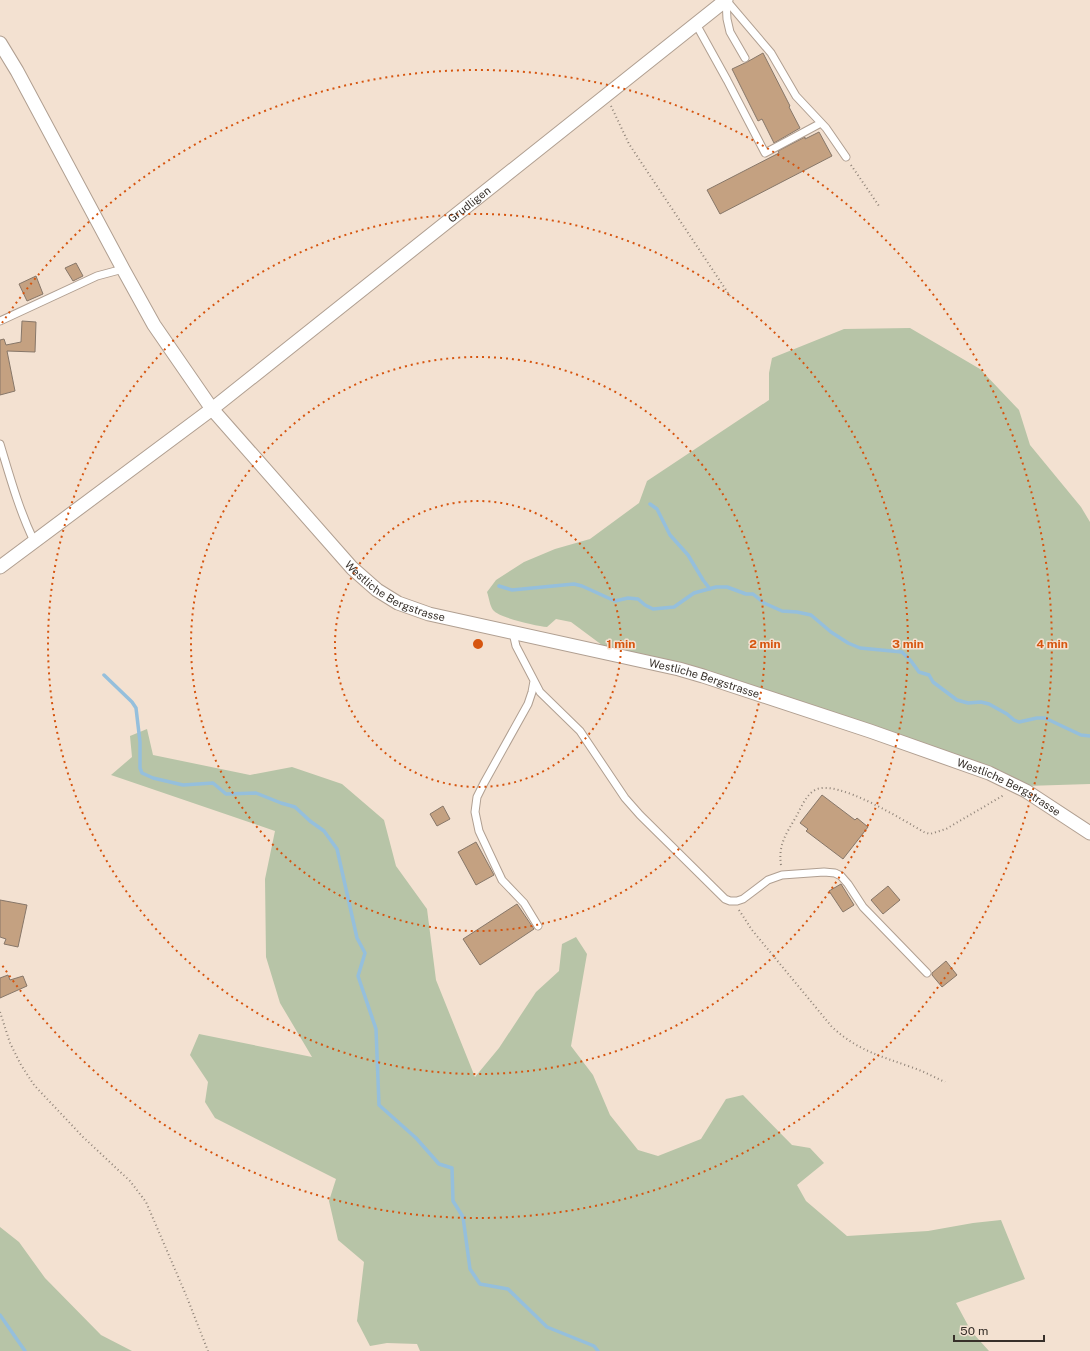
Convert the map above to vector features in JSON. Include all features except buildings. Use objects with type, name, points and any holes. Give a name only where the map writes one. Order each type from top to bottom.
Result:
[{"type":"street","name":"Grudligen","points":[[0,567],[212,409],[726,0]]},
{"type":"street","name":"Westliche Bergstrasse","points":[[0,43],[18,71],[154,325],[212,409],[352,568],[377,590],[398,603],[429,614],[679,669],[863,728],[967,765],[1014,785],[1026,791],[1090,833]]},
{"type":"lane","points":[[726,0],[727,19],[730,32],[745,58]]},
{"type":"lane","points":[[726,0],[771,53],[796,96],[821,123],[846,157]]},
{"type":"lane","points":[[696,24],[765,153],[821,123]]},
{"type":"lane","points":[[0,321],[97,276],[123,269]]},
{"type":"lane","points":[[0,444],[12,486],[34,542]]},
{"type":"lane","points":[[513,632],[516,646],[540,692],[580,731],[625,798],[640,815],[725,898],[730,901],[742,899],[768,880],[782,875],[824,872],[841,876],[864,907],[927,973]]},
{"type":"lane","points":[[534,681],[528,704],[477,797],[475,812],[479,831],[502,880],[524,903],[538,926]]},
{"type":"path","points":[[606,96],[629,144],[730,296]]},
{"type":"path","points":[[846,157],[879,206]]},
{"type":"path","points":[[782,875],[780,855],[783,840],[806,798],[819,788],[830,788],[861,798],[930,834],[946,829],[1006,794],[1014,785]]},
{"type":"path","points":[[737,901],[739,910],[752,930],[832,1027],[845,1039],[858,1047],[945,1082]]},
{"type":"path","points":[[0,1012],[10,1043],[21,1065],[34,1085],[83,1137],[130,1181],[146,1202],[186,1295],[208,1351]]},
{"type":"green space","points":[[910,328],[980,369],[1019,410],[1030,445],[1081,507],[1090,522],[1090,784],[1026,786],[610,651],[571,622],[556,619],[547,627],[510,619],[493,610],[487,592],[496,580],[524,562],[555,549],[590,539],[639,503],[647,481],[769,400],[769,373],[772,358],[844,329]]},
{"type":"green space","points":[[147,729],[153,755],[250,775],[292,767],[342,784],[384,820],[396,866],[427,909],[436,980],[475,1077],[499,1048],[536,992],[559,971],[562,944],[576,937],[587,954],[571,1046],[593,1075],[610,1115],[638,1150],[658,1156],[701,1139],[726,1099],[743,1095],[792,1145],[810,1148],[824,1163],[797,1185],[806,1201],[847,1236],[928,1231],[973,1223],[1001,1220],[1025,1279],[956,1303],[971,1331],[989,1351],[420,1351],[417,1344],[387,1343],[370,1346],[357,1321],[364,1262],[338,1240],[329,1201],[336,1179],[215,1118],[205,1102],[208,1082],[190,1055],[199,1034],[312,1057],[280,1003],[266,957],[265,879],[275,831],[111,775],[132,757],[130,736]]},
{"type":"green space","points":[[0,1227],[19,1242],[45,1278],[101,1335],[132,1351],[0,1351]]},
{"type":"waterway","points":[[650,504],[657,509],[670,535],[688,555],[710,589]]},
{"type":"waterway","points":[[499,586],[512,590],[574,584],[582,586],[615,601],[628,598],[638,599],[653,609],[674,607],[694,593],[716,587],[727,587],[746,594],[753,594],[764,603],[782,611],[811,615],[831,632],[848,643],[860,648],[902,652],[919,672],[929,675],[933,682],[957,700],[968,703],[981,702],[989,704],[1019,722],[1037,718],[1045,718],[1081,735],[1090,736]]},
{"type":"waterway","points":[[104,675],[132,702],[136,708],[140,742],[140,768],[142,773],[153,778],[183,785],[213,783],[226,794],[256,793],[295,807],[310,821],[324,831],[337,849],[357,938],[365,953],[358,976],[376,1029],[379,1105],[416,1138],[439,1164],[452,1168],[453,1201],[463,1217],[470,1269],[480,1284],[508,1289],[547,1327],[594,1346],[598,1351]]},
{"type":"waterway","points":[[0,1315],[25,1351]]}]
